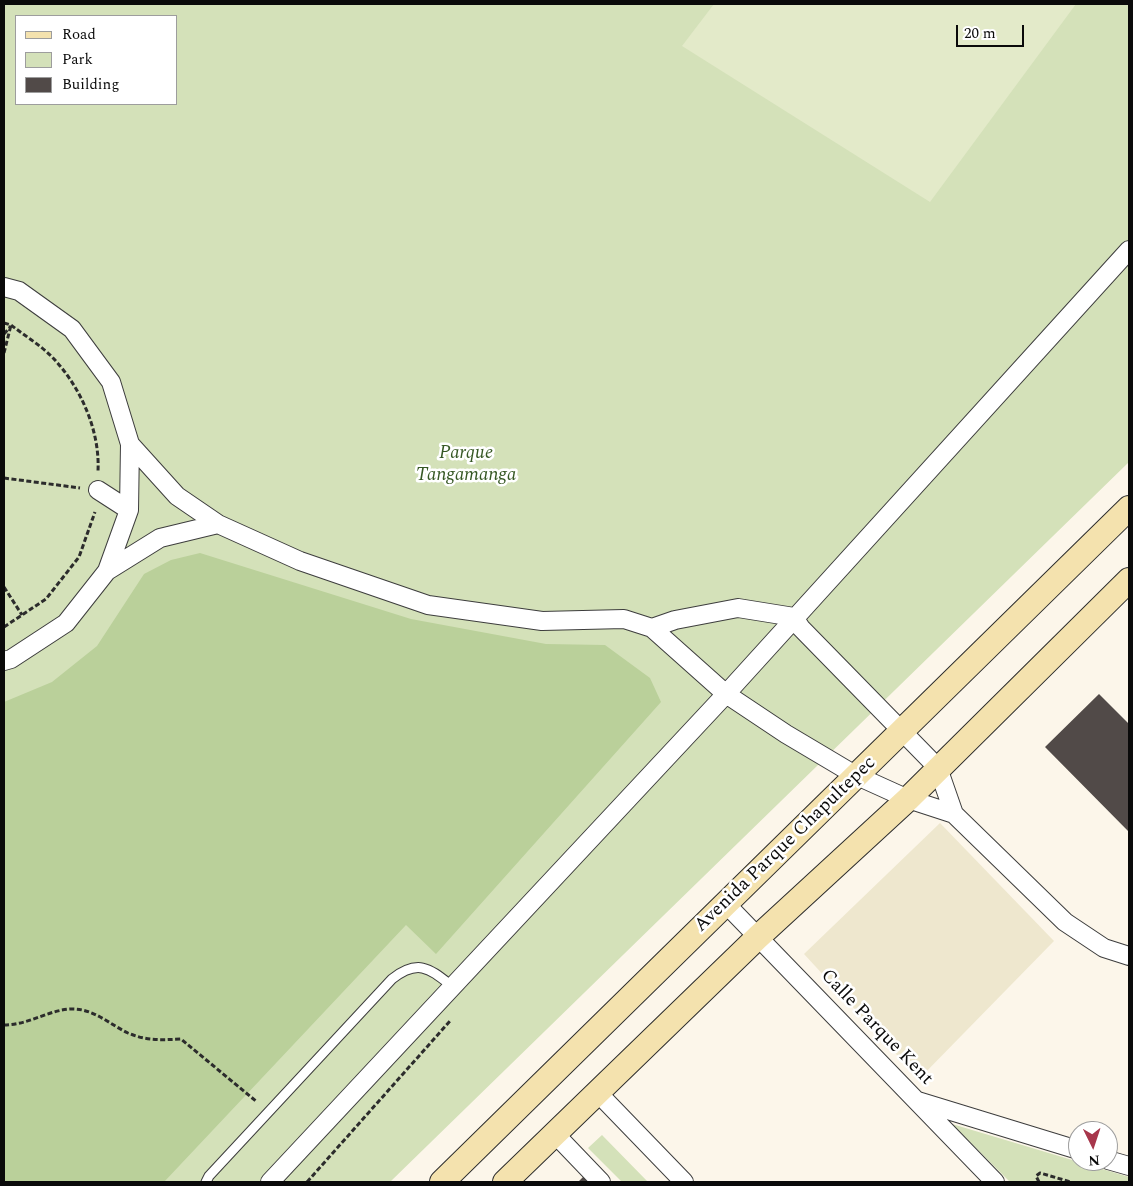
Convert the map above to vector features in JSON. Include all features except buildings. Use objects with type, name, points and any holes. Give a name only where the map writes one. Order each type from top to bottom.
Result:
[{"type":"main road","name":"Avenida Parque Chapultepec","points":[[442,1182],[1129,508]]},
{"type":"main road","points":[[505,1182],[758,937],[908,799],[1129,580]]},
{"type":"street","points":[[270,1182],[454,988],[726,694],[1129,250]]},
{"type":"street","points":[[4,287],[18,291],[72,329],[111,382],[130,444],[129,510],[107,571],[66,623],[11,659],[4,661]]},
{"type":"street","points":[[130,444],[177,496],[218,524],[300,561],[428,605],[542,620],[624,619],[652,628],[726,694],[855,776],[908,799],[954,814],[1066,922],[1104,948],[1129,956]]},
{"type":"street","points":[[98,490],[129,510]]},
{"type":"street","points":[[107,571],[160,538],[218,524]]},
{"type":"street","points":[[652,628],[675,620],[738,608],[794,617],[801,628],[938,768],[954,814]]},
{"type":"street","name":"Calle Parque Kent","points":[[725,904],[995,1182]]},
{"type":"street","points":[[598,1093],[684,1182]]},
{"type":"street","points":[[916,1101],[1068,1147]]},
{"type":"street","points":[[555,1134],[602,1182]]},
{"type":"lane","points":[[206,1182],[209,1176],[392,979],[406,968],[427,967],[454,988]]},
{"type":"path","points":[[4,323],[11,326],[54,358],[84,402],[99,454],[97,507],[79,557],[46,599],[4,627]]},
{"type":"path","points":[[4,334],[11,326]]},
{"type":"path","points":[[4,353],[11,326]]},
{"type":"path","points":[[4,478],[98,490]]},
{"type":"path","points":[[4,587],[22,615]]},
{"type":"path","points":[[4,1025],[19,1025],[56,1011],[73,1009],[88,1011],[129,1034],[150,1040],[181,1039],[269,1112]]},
{"type":"path","points":[[1039,1182],[1036,1176],[1040,1173],[1071,1182]]},
{"type":"shaded area","points":[[940,823],[1054,941],[919,1079],[804,954]]},
{"type":"green space","name":"Parque Tangamanga","points":[[4,4],[1129,4],[1129,462],[390,1182],[4,1182]]},
{"type":"green space","points":[[714,4],[1076,4],[930,202],[682,46]]},
{"type":"green space","points":[[200,553],[411,619],[546,644],[605,645],[650,678],[661,702],[436,954],[406,925],[164,1182],[4,1182],[4,702],[52,682],[97,646],[144,574],[171,560]]},
{"type":"green space","points":[[952,1124],[1068,1159],[1068,1171],[1109,1171],[1129,1177],[1129,1182],[1010,1182]]},
{"type":"green space","points":[[602,1135],[648,1182],[622,1182],[588,1148]]}]
